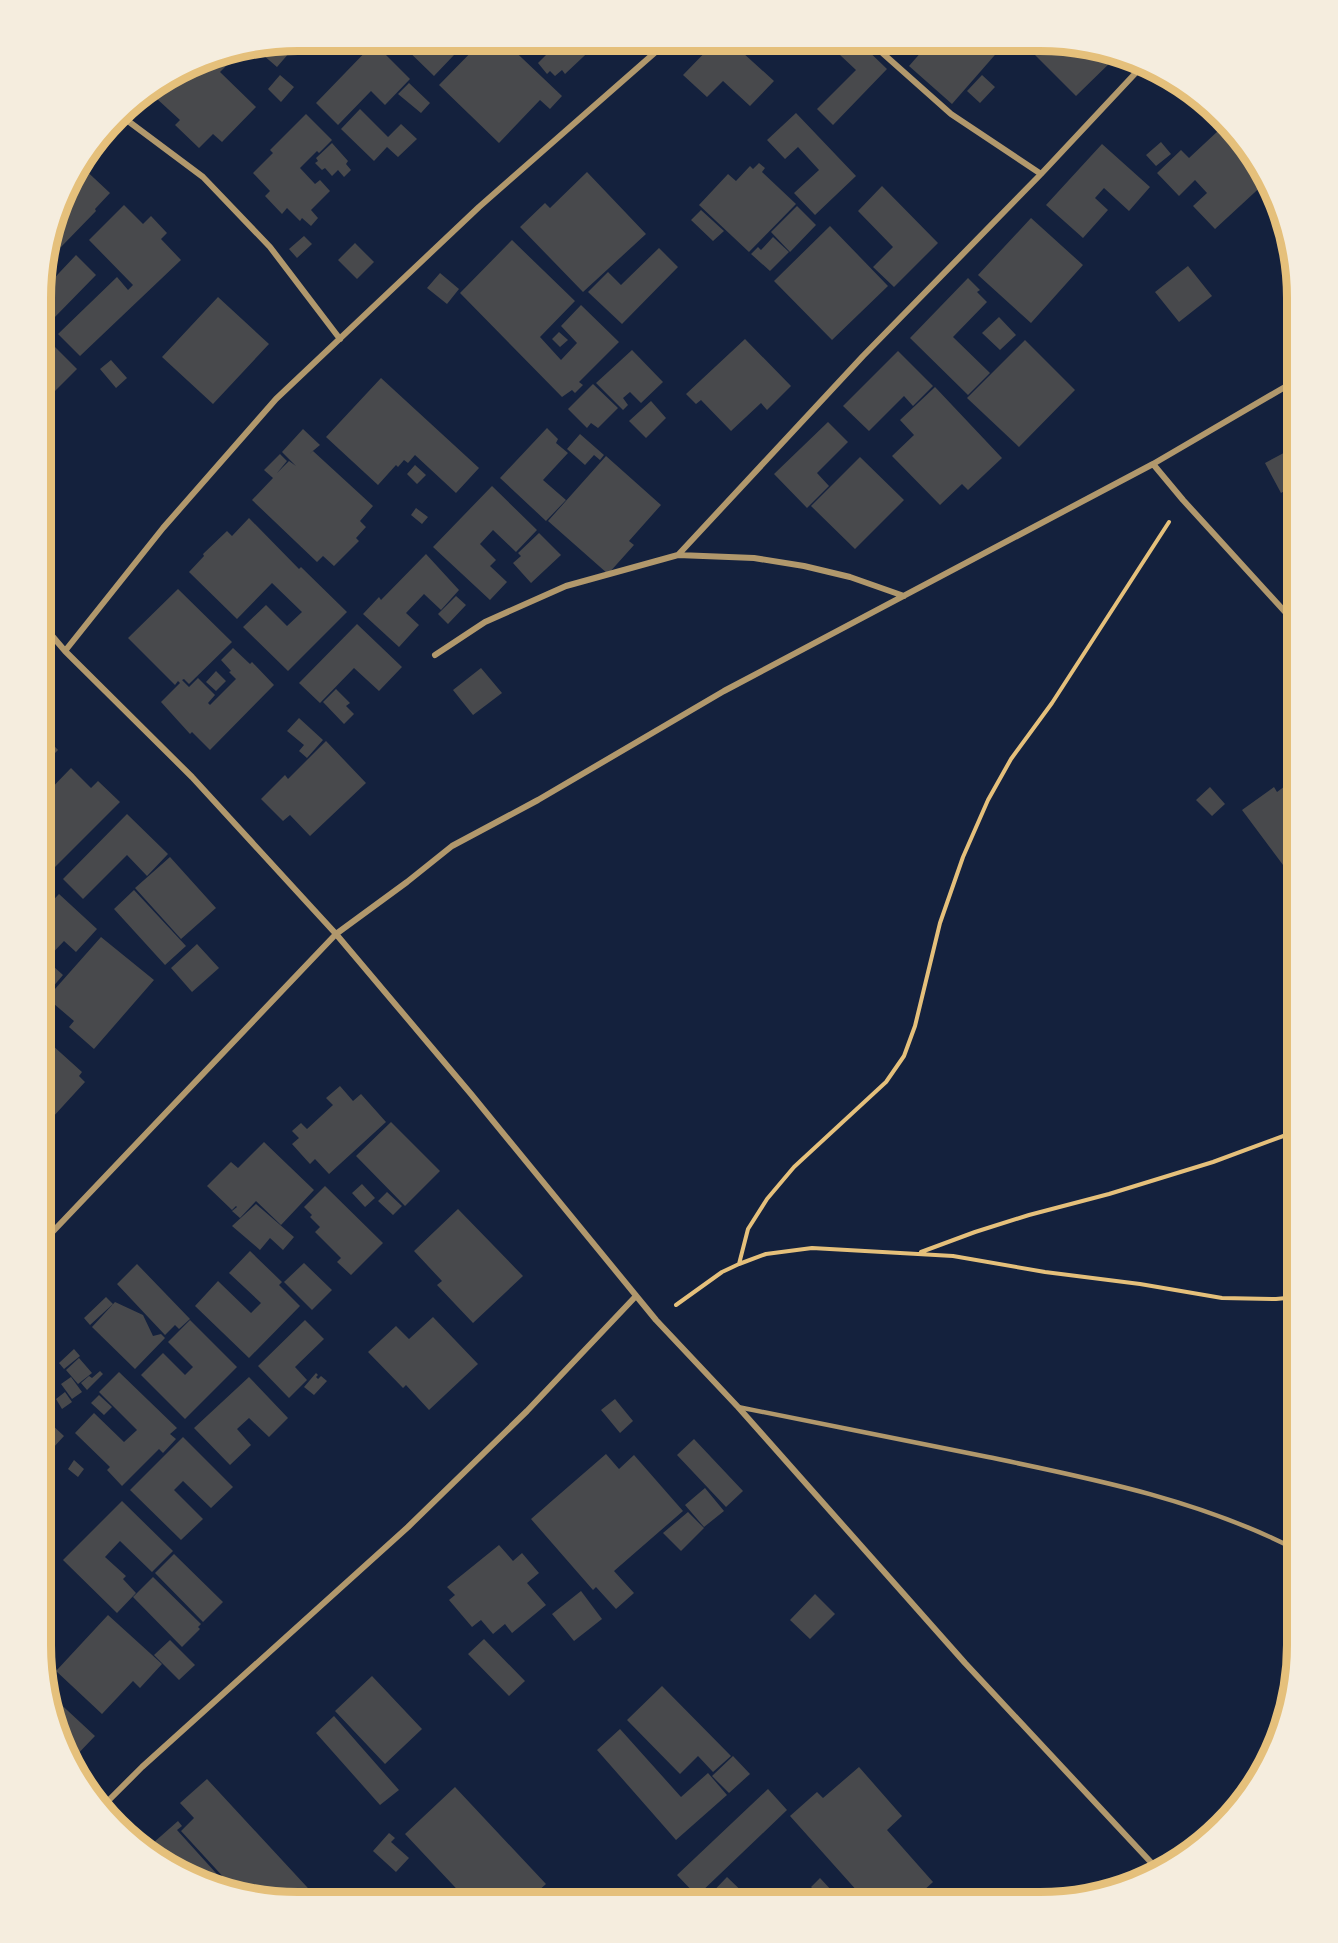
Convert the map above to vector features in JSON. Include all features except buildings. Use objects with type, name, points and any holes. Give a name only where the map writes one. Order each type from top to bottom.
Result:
[{"type":"street","points":[[65,651],[164,528],[276,399],[479,207],[657,51]]},
{"type":"street","points":[[880,51],[951,114],[1041,174]]},
{"type":"street","points":[[678,555],[863,356],[1041,174],[1137,71]]},
{"type":"street","points":[[126,120],[203,177],[270,247],[340,339]]},
{"type":"street","points":[[51,1233],[336,934],[452,846],[538,800],[724,691],[1153,464],[1287,386]]},
{"type":"street","points":[[1153,464],[1287,614]]},
{"type":"street","points":[[435,655],[485,622],[566,586],[678,555],[754,558],[804,566],[850,577],[904,596]]},
{"type":"street","points":[[51,635],[192,777],[336,934],[471,1094],[656,1320],[738,1407],[965,1663],[1153,1865]]},
{"type":"street","points":[[107,1802],[142,1767],[408,1527],[527,1411],[636,1296]]},
{"type":"lane","points":[[738,1407],[1075,1475],[1140,1491],[1209,1512],[1287,1545]]},
{"type":"path","points":[[739,1264],[748,1229],[767,1199],[794,1167],[886,1082],[904,1056],[915,1026],[940,923],[963,857],[988,800],[1011,759],[1052,703],[1183,500]]},
{"type":"path","points":[[918,1254],[1007,1221],[1108,1194],[1213,1162],[1287,1135]]},
{"type":"path","points":[[656,1320],[722,1272],[739,1264],[766,1254],[812,1248],[953,1256],[1222,1298],[1287,1298]]}]
